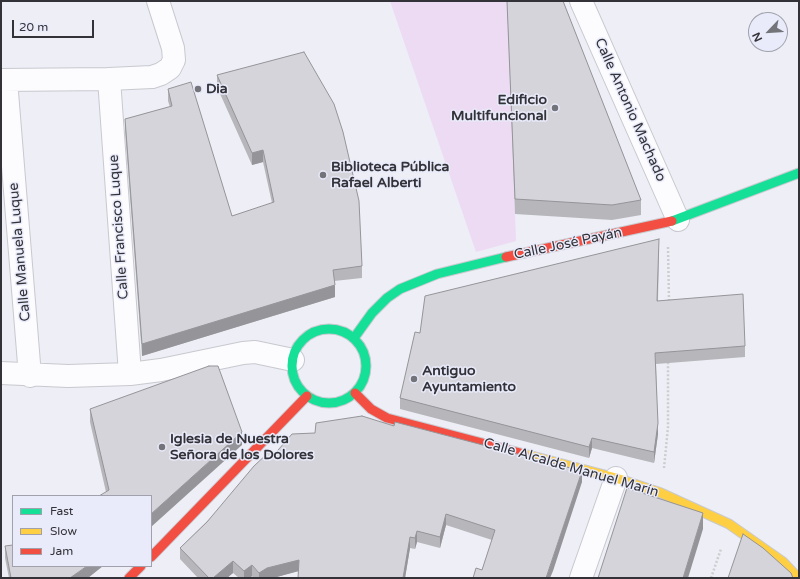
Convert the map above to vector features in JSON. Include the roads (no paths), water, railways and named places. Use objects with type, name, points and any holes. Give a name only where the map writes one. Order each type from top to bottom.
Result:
[{"type":"street","points":[[3,80],[109,79],[161,74],[170,68],[174,60],[173,48],[158,1]]},
{"type":"street","name":"Calle Antonio Machado","points":[[581,1],[672,221]]},
{"type":"street","name":"Calle Francisco Luque","points":[[109,79],[130,374]]},
{"type":"street","name":"Calle Manuela Luque","points":[[3,80],[30,376]]},
{"type":"street","name":"Calle José Payán","points":[[354,338],[372,313],[386,298],[400,289],[437,274],[479,263],[672,221],[799,173]]},
{"type":"street","points":[[333,329],[344,332],[354,338],[365,355],[367,365],[364,380],[355,393],[347,400],[337,403],[326,403],[307,396],[295,380],[292,370],[296,349],[303,340],[322,330],[333,329]]},
{"type":"street","points":[[1,373],[30,376],[130,374],[161,370],[243,352],[255,352],[293,360]]},
{"type":"street","name":"Calle Alcalde Manuel Marín","points":[[355,393],[371,409],[387,418],[616,478],[661,493],[729,524],[784,562],[798,578]]},
{"type":"street","points":[[152,556],[307,396]]},
{"type":"street","points":[[581,578],[616,478]]},
{"type":"street","points":[[129,578],[140,567]]},
{"type":"place","name":"Dia","points":[[198,89]]},
{"type":"place","name":"Edificio Multifuncional","points":[[555,108]]},
{"type":"place","name":"Biblioteca Pública Rafael Alberti","points":[[323,175]]},
{"type":"place","name":"Antiguo Ayuntamiento","points":[[414,379]]},
{"type":"place","name":"Iglesia de Nuestra Señora de los Dolores","points":[[162,447]]}]
